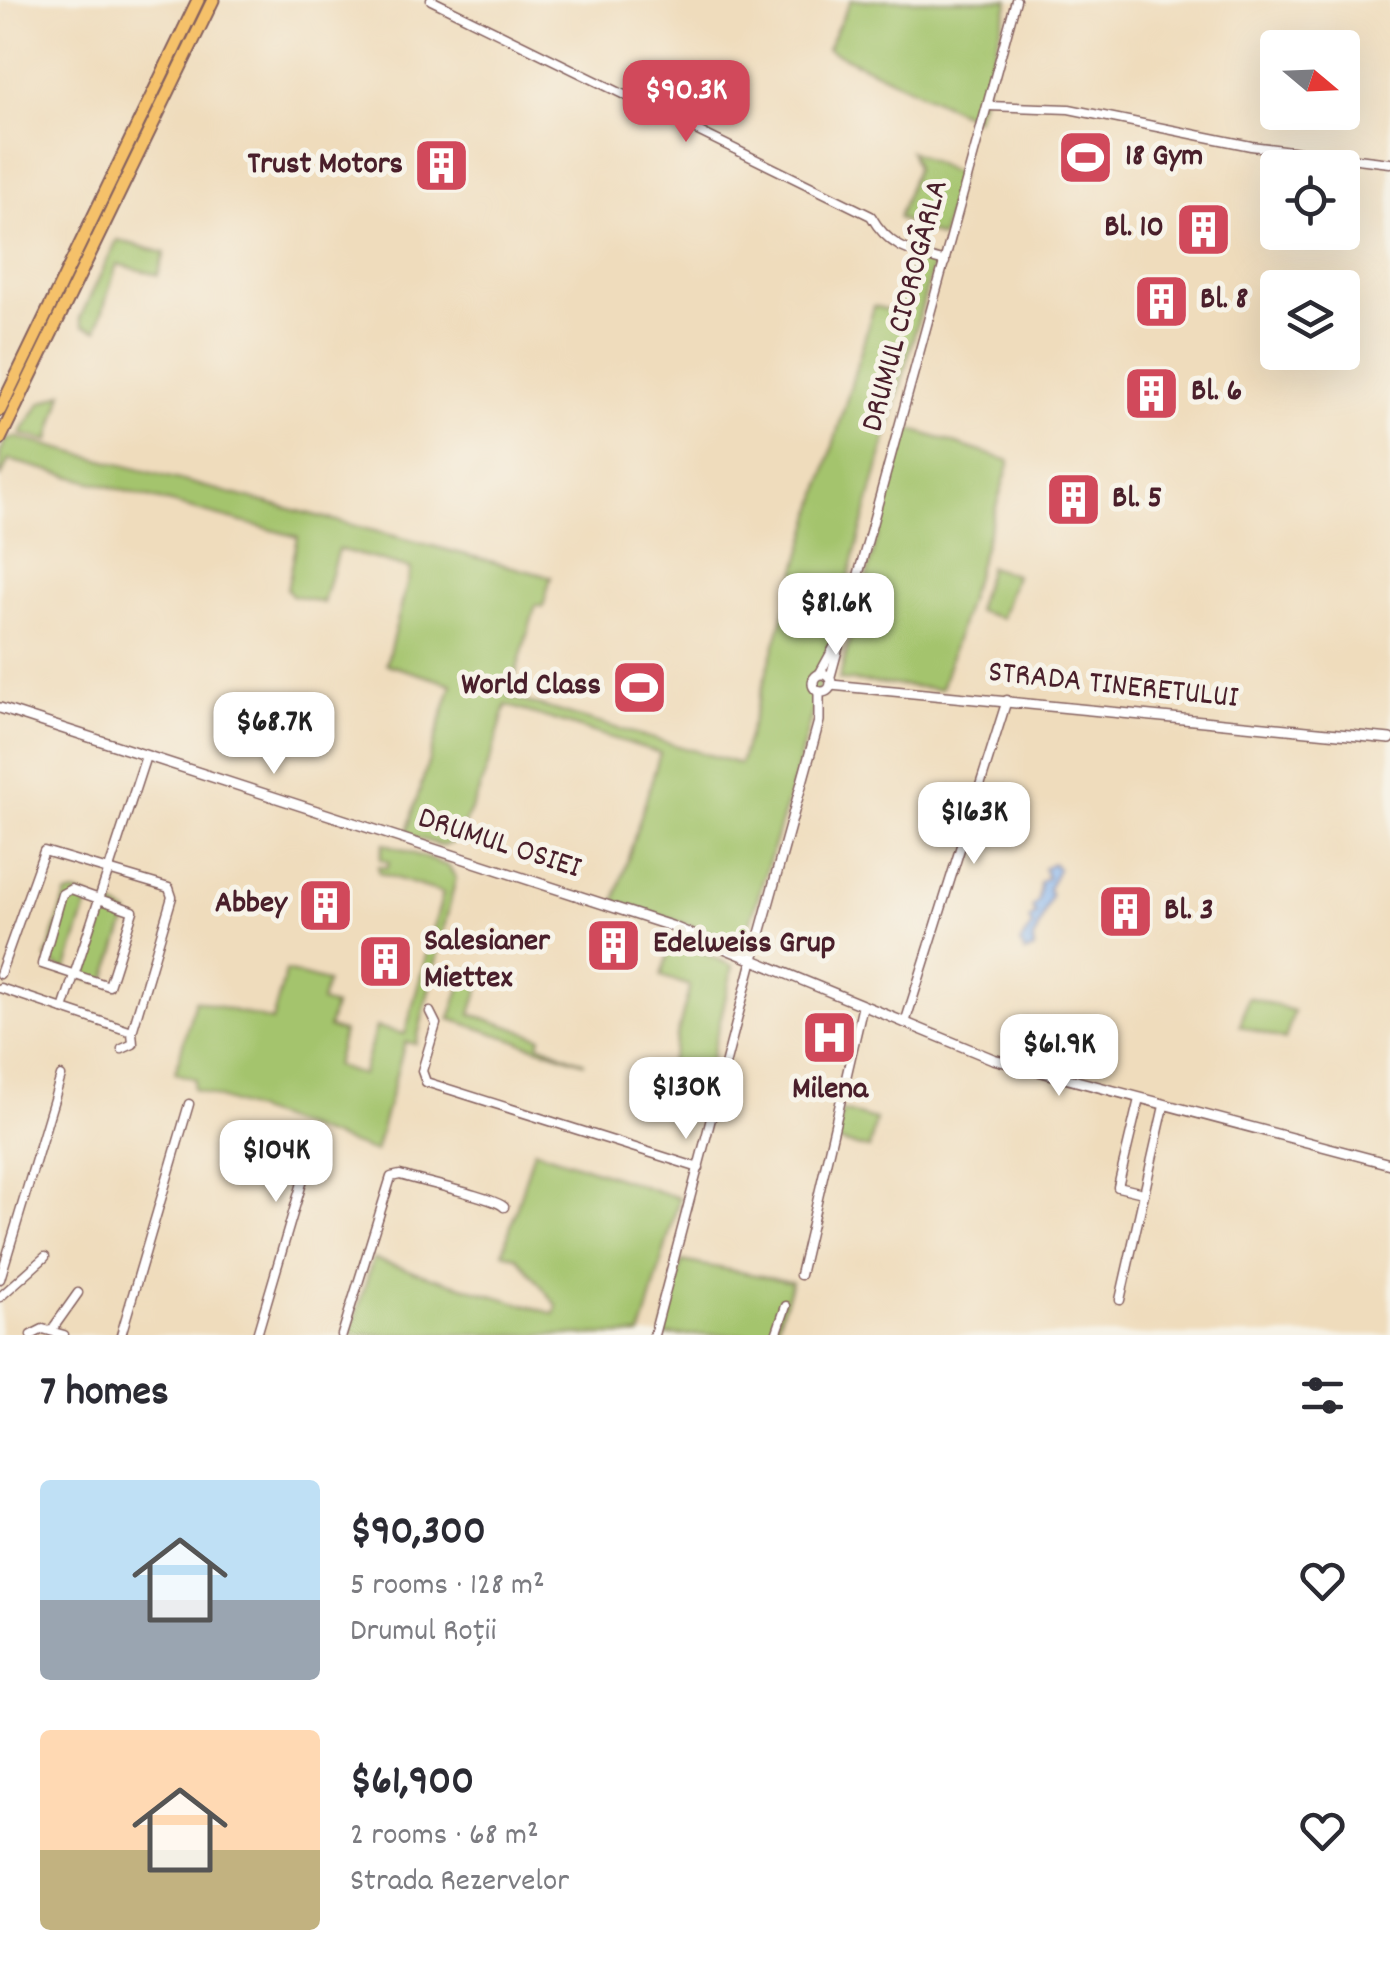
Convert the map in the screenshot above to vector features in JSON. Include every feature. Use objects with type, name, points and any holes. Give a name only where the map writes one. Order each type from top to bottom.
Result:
[{"type":"main road","points":[[0,438],[132,136],[198,0]]},
{"type":"main road","points":[[0,410],[134,162],[213,0]]},
{"type":"main road","points":[[132,136],[134,162]]},
{"type":"street","points":[[431,0],[872,216],[894,245],[945,262]]},
{"type":"street","name":"DRUMUL CIOROGÂRLA","points":[[827,679],[1016,0]]},
{"type":"street","points":[[988,106],[1068,109],[1251,146],[1390,164]]},
{"type":"street","points":[[819,692],[812,682],[827,679]]},
{"type":"street","points":[[654,1335],[818,722],[819,692],[827,679]]},
{"type":"street","name":"STRADA TINERETULUI","points":[[827,679],[1390,740]]},
{"type":"street","points":[[905,1023],[1007,700]]},
{"type":"street","name":"DRUMUL OSIEI","points":[[0,708],[671,926],[993,1059],[1390,1164]]},
{"type":"street","points":[[63,1009],[146,756]]},
{"type":"street","points":[[0,974],[41,853],[52,850],[169,888],[173,893],[132,1032],[133,1044],[122,1048]]},
{"type":"street","points":[[71,889],[99,898],[134,914],[108,986],[47,968],[41,959],[62,894],[71,889]]},
{"type":"street","points":[[737,953],[748,976]]},
{"type":"street","points":[[0,988],[132,1032]]},
{"type":"street","points":[[800,1275],[863,1005]]},
{"type":"street","points":[[430,1012],[436,1024],[422,1072],[426,1082],[699,1168]]},
{"type":"street","points":[[0,1280],[61,1076]]},
{"type":"street","points":[[1139,1100],[1118,1187],[1143,1193]]},
{"type":"street","points":[[120,1335],[189,1104]]},
{"type":"street","points":[[1120,1300],[1164,1106]]},
{"type":"street","points":[[257,1335],[312,1149]]},
{"type":"street","points":[[342,1335],[388,1180],[400,1175],[467,1196],[491,1197],[504,1206]]},
{"type":"street","points":[[0,1297],[45,1257]]},
{"type":"street","points":[[51,1330],[78,1293]]},
{"type":"street","points":[[776,1335],[786,1306]]},
{"type":"street","points":[[31,1335],[51,1330],[64,1335]]},
{"type":"green space","points":[[851,0],[1009,0],[976,119],[827,49]]},
{"type":"green space","points":[[910,151],[959,175],[941,238],[898,218],[916,168]]},
{"type":"green space","points":[[117,240],[165,253],[158,275],[117,264],[97,330],[83,326],[80,318]]},
{"type":"green space","points":[[914,255],[934,261],[797,769],[744,943],[615,901],[660,753],[506,705],[491,758],[454,842],[443,846],[406,835],[452,684],[386,664],[411,569],[338,549],[323,603],[292,595],[287,589],[298,537],[9,460],[0,479],[0,453],[6,440],[15,437],[551,577],[543,607],[536,605],[509,697],[740,764],[874,306],[896,312]]},
{"type":"green space","points":[[63,393],[49,441],[20,434],[41,403]]},
{"type":"green space","points":[[907,428],[1010,461],[941,689],[839,680]]},
{"type":"green space","points":[[989,567],[1015,575],[1001,618],[976,611]]},
{"type":"green space","points":[[384,843],[448,866],[456,878],[416,1044],[405,1042],[375,1152],[193,1089],[195,1079],[175,1073],[195,1000],[272,1021],[286,971],[327,982],[321,1002],[334,1006],[328,1028],[343,1032],[335,1066],[362,1075],[376,1027],[405,1034],[443,893],[379,873],[378,866],[387,868],[389,862],[380,859]]},
{"type":"green space","points":[[66,895],[90,898],[66,971],[46,959]]},
{"type":"green space","points":[[109,904],[129,914],[105,982],[85,978]]},
{"type":"green space","points":[[673,939],[733,966],[701,1101],[663,1089],[690,986],[661,976]]},
{"type":"green space","points":[[466,970],[483,976],[471,1014],[541,1037],[539,1044],[585,1063],[450,1019]]},
{"type":"green space","points":[[1248,997],[1294,1011],[1285,1040],[1240,1026]]},
{"type":"green space","points":[[842,1111],[876,1120],[869,1149],[835,1141]]},
{"type":"green space","points":[[534,1150],[679,1198],[641,1335],[350,1335],[373,1259],[555,1314],[557,1305],[517,1257],[503,1252]]},
{"type":"green space","points":[[682,1261],[792,1282],[774,1335],[662,1335]]},
{"type":"water","points":[[1052,863],[1058,869],[1048,889],[1051,896],[1033,941],[1034,949],[1025,953],[1020,943],[1032,926],[1029,919],[1036,914],[1032,908],[1038,901],[1040,882],[1047,878],[1044,868]]},
{"type":"place","name":"18 Gym","points":[[1086,158]]},
{"type":"place","name":"Trust Motors","points":[[442,166]]},
{"type":"place","name":"Bl. 10","points":[[1203,229]]},
{"type":"place","name":"Bl. 8","points":[[1161,301]]},
{"type":"place","name":"Bl. 6","points":[[1152,393]]},
{"type":"place","name":"Bl. 5","points":[[1073,500]]},
{"type":"place","name":"World Class","points":[[640,687]]},
{"type":"place","name":"Abbey","points":[[326,905]]},
{"type":"place","name":"Bl. 3","points":[[1125,912]]},
{"type":"place","name":"Edelweiss Grup","points":[[614,945]]},
{"type":"place","name":"Salesianer Miettex","points":[[385,961]]},
{"type":"place","name":"Milena","points":[[830,1037]]}]
